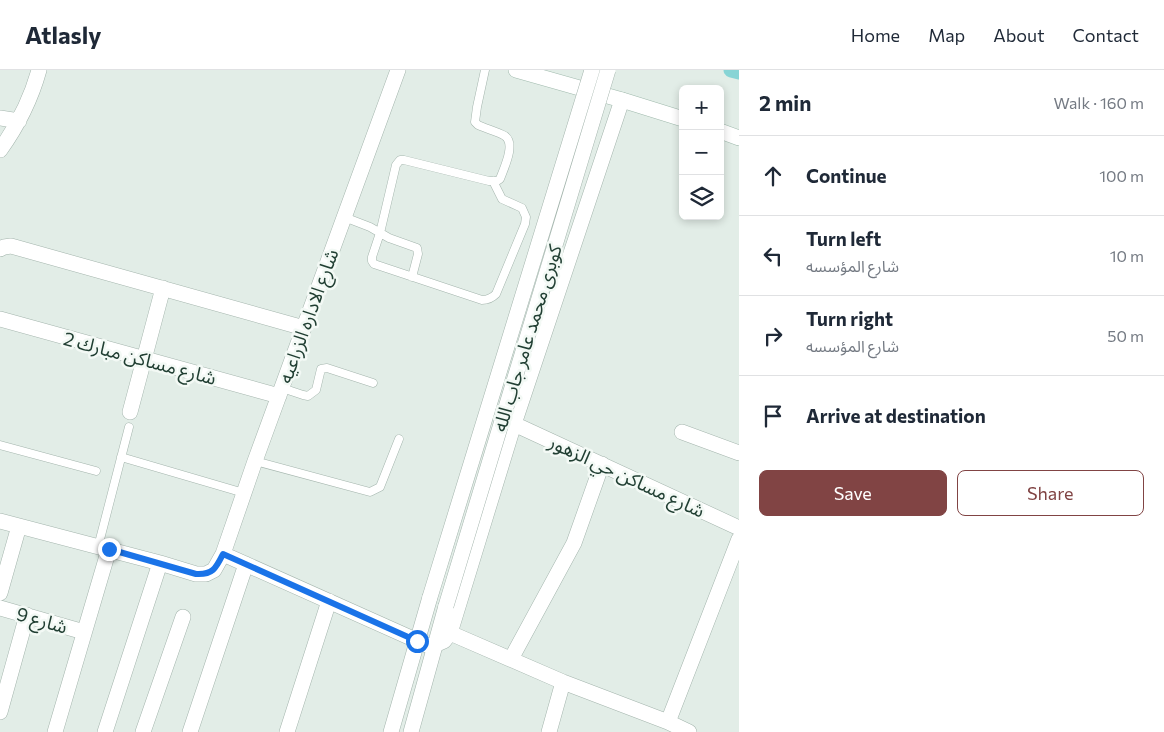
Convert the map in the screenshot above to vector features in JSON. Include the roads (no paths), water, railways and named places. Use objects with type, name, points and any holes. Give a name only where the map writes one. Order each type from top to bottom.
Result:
[{"type":"street","points":[[0,150],[19,121],[29,100],[39,70]]},
{"type":"street","name":"شارع الاداره الزراعيه","points":[[221,558],[398,70]]},
{"type":"street","points":[[516,70],[679,118]]},
{"type":"street","name":"كوبرى محمد عامر جاب الله","points":[[391,732],[430,597],[592,70]]},
{"type":"street","name":"كوبرى محمد عامر جاب الله","points":[[411,732],[446,606],[608,70]]},
{"type":"street","points":[[0,521],[196,574],[206,574],[214,570],[221,558],[246,564],[417,641],[435,647],[450,633],[514,424],[622,100]]},
{"type":"street","points":[[0,118],[19,121]]},
{"type":"street","points":[[724,133],[739,138]]},
{"type":"street","points":[[0,250],[4,247],[12,246],[304,328]]},
{"type":"street","points":[[129,419],[163,288]]},
{"type":"street","name":"شارع مساكن مبارك 2","points":[[0,319],[144,359],[281,392]]},
{"type":"street","name":"شارع مساكن حي الزهور","points":[[514,424],[739,528]]},
{"type":"street","points":[[682,432],[739,453]]},
{"type":"street","points":[[511,659],[574,543],[602,464]]},
{"type":"street","points":[[0,593],[19,526]]},
{"type":"street","points":[[668,722],[739,539]]},
{"type":"street","points":[[55,732],[84,632],[104,548]]},
{"type":"street","points":[[105,732],[160,563]]},
{"type":"street","points":[[190,732],[246,564]]},
{"type":"street","points":[[287,732],[329,601]]},
{"type":"street","name":"شارع 9","points":[[0,608],[84,632]]},
{"type":"street","points":[[0,712],[27,616]]},
{"type":"street","points":[[143,732],[182,617]]},
{"type":"street","points":[[450,633],[563,682],[690,732]]},
{"type":"street","points":[[549,732],[563,682]]},
{"type":"lane","points":[[486,70],[475,122],[505,136],[509,140],[510,149],[500,179],[489,181],[400,160],[396,165],[380,233],[372,257],[374,264],[482,300],[488,300],[496,294],[525,224],[526,217],[522,208],[502,199],[493,181]]},
{"type":"lane","points":[[344,217],[370,227],[394,240],[417,248],[418,254],[412,277]]},
{"type":"lane","points":[[281,392],[308,396],[316,390],[321,369],[324,368],[373,383]]},
{"type":"lane","points":[[104,548],[129,419]]},
{"type":"lane","points":[[255,461],[370,492],[380,487],[399,439]]},
{"type":"lane","points":[[0,446],[96,471]]},
{"type":"lane","points":[[121,457],[244,493]]},
{"type":"waterway","points":[[731,70],[739,72]]}]
